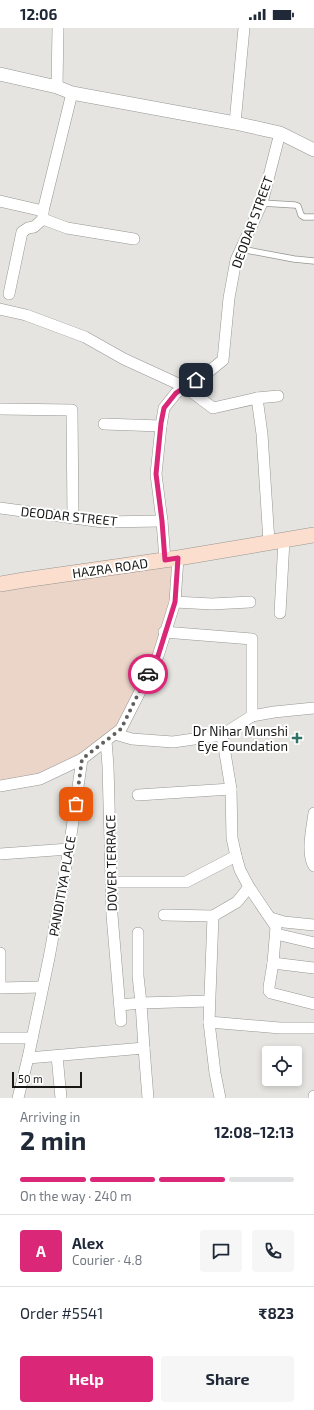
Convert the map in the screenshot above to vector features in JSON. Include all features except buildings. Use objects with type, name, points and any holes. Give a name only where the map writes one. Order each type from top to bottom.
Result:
[{"type":"main road","name":"HAZRA ROAD","points":[[0,584],[172,559],[314,535]]},
{"type":"street","points":[[57,87],[58,28]]},
{"type":"street","points":[[235,123],[244,28]]},
{"type":"street","points":[[0,74],[57,87],[72,93],[235,123],[280,133],[314,150]]},
{"type":"street","points":[[9,294],[22,232],[28,228],[34,227],[43,215],[72,93]]},
{"type":"street","name":"DEODAR STREET","points":[[172,559],[162,521],[156,474],[164,408],[176,393],[223,360],[229,298],[236,260],[262,203],[280,133]]},
{"type":"street","points":[[1,204],[43,215],[67,228],[134,239]]},
{"type":"street","points":[[0,308],[26,315],[85,337],[124,359],[185,387],[213,408],[257,398],[278,396]]},
{"type":"street","points":[[257,398],[262,434],[269,542]]},
{"type":"street","points":[[0,409],[72,410],[73,518]]},
{"type":"street","points":[[104,424],[161,426]]},
{"type":"street","name":"DEODAR STREET","points":[[0,508],[103,522],[162,521]]},
{"type":"street","points":[[280,613],[284,540]]},
{"type":"street","points":[[0,786],[40,779],[82,759],[121,729],[158,656],[164,632],[175,602],[172,559]]},
{"type":"street","points":[[175,602],[212,604],[250,602]]},
{"type":"street","points":[[164,632],[252,640],[252,716]]},
{"type":"street","points":[[115,734],[132,739],[173,742],[222,735],[252,716],[314,708]]},
{"type":"street","points":[[222,735],[231,790],[232,838],[236,856],[240,870],[249,887],[276,927],[269,991],[271,993],[314,1004]]},
{"type":"street","name":"DOVER TERRACE","points":[[106,741],[112,915],[121,1021]]},
{"type":"street","name":"PANDITIYA PLACE","points":[[18,1098],[49,958],[69,849],[82,759]]},
{"type":"street","points":[[138,796],[231,790]]},
{"type":"street","points":[[314,819],[311,840],[311,860],[314,866]]},
{"type":"street","points":[[0,854],[69,849]]},
{"type":"street","points":[[111,882],[186,882],[236,856]]},
{"type":"street","points":[[164,915],[213,916],[237,902],[249,887]]},
{"type":"street","points":[[213,916],[209,1022],[215,1073],[220,1098]]},
{"type":"street","points":[[271,918],[284,922],[314,925]]},
{"type":"street","points":[[138,933],[138,976],[148,1098]]},
{"type":"street","points":[[276,934],[314,943]]},
{"type":"street","points":[[0,953],[0,988],[42,987]]},
{"type":"street","points":[[273,962],[314,968]]},
{"type":"street","points":[[120,1005],[209,1001]]},
{"type":"street","points":[[209,1022],[280,1028],[314,1028]]},
{"type":"street","points":[[0,1038],[32,1038]]},
{"type":"street","points":[[28,1058],[144,1048]]},
{"type":"street","points":[[57,1056],[61,1098]]},
{"type":"lane","points":[[262,203],[295,205],[298,206],[301,215],[304,217],[314,217]]},
{"type":"lane","points":[[241,249],[294,259],[314,261]]},
{"type":"shaded area","points":[[173,562],[170,599],[153,653],[119,725],[80,756],[40,773],[0,781],[0,590]]},
{"type":"way so far","points":[[76,804],[82,759],[121,729],[148,674]]},
{"type":"place","name":"Dr Nihar Munshi Eye Foundation","points":[[297,738]]},
{"type":"route","points":[[148,674],[158,656],[164,632],[175,602],[178,558],[165,560],[156,474],[161,423],[164,408],[176,393],[196,380]]}]
